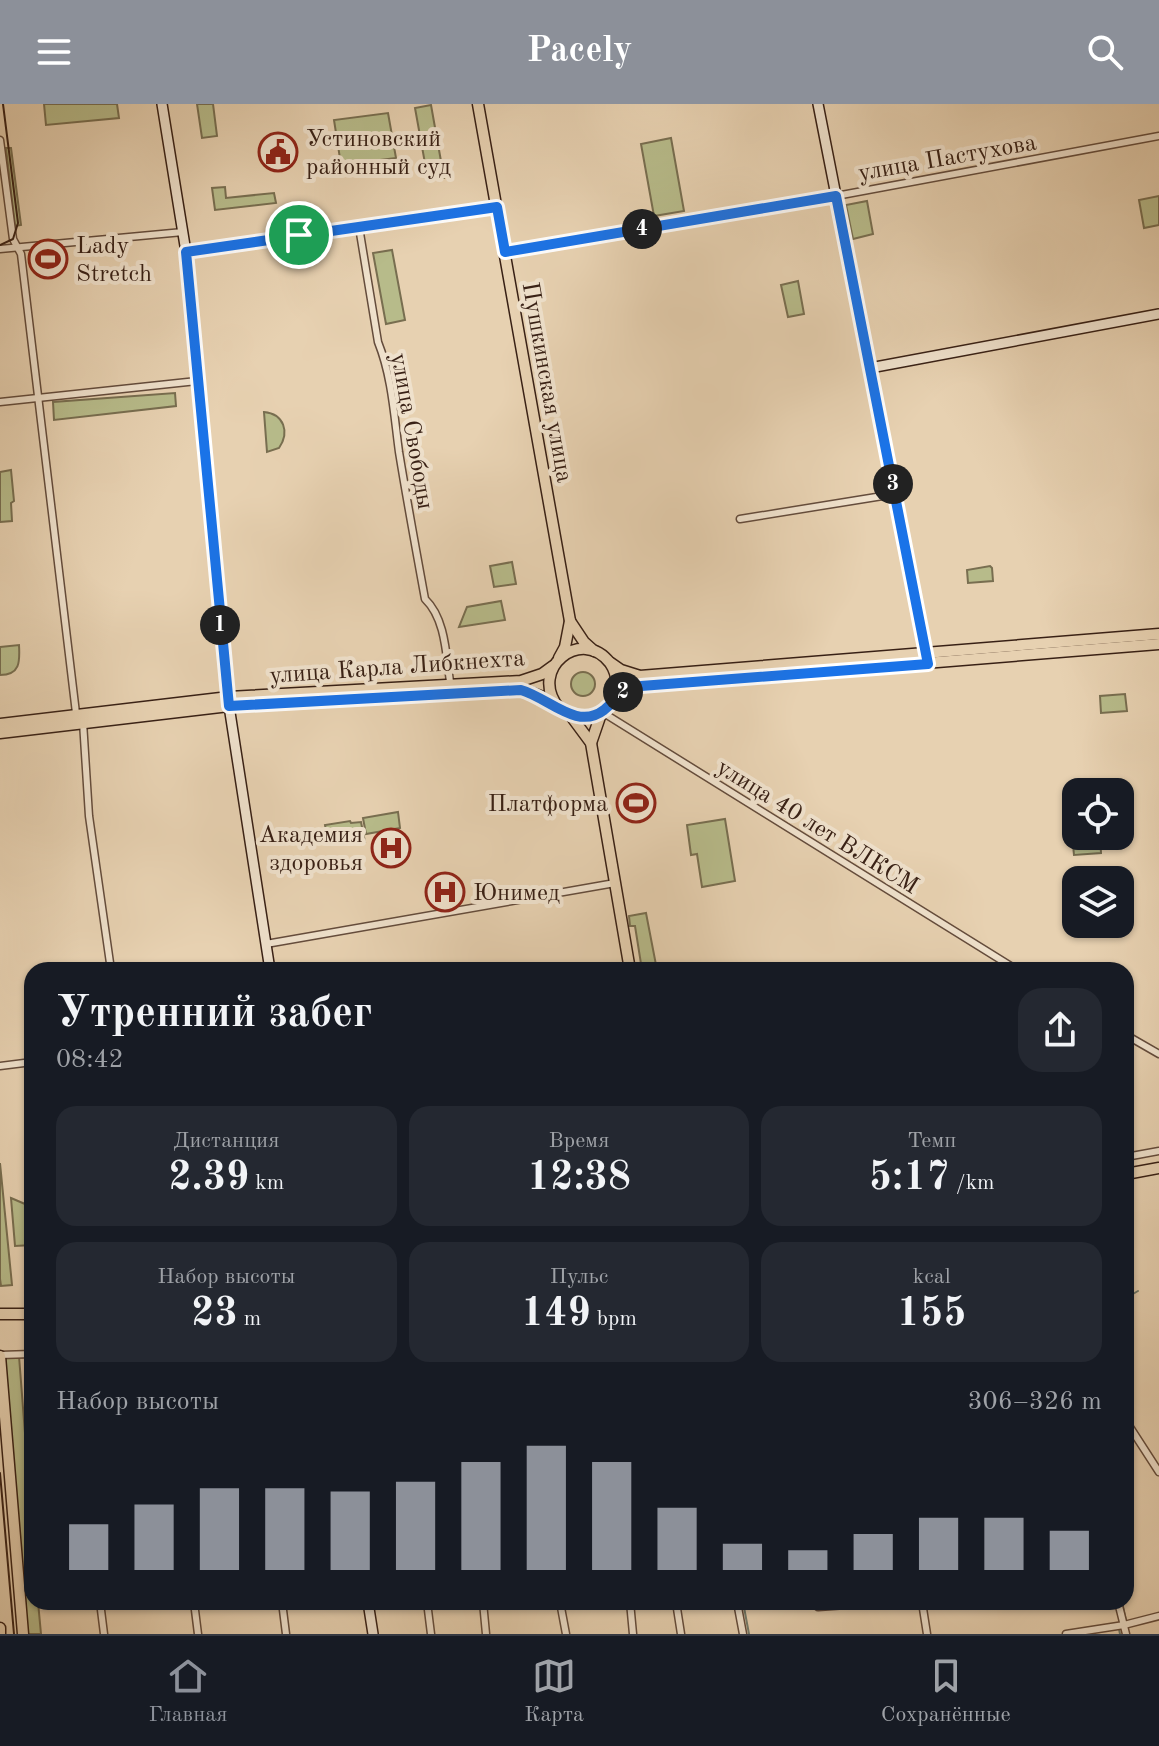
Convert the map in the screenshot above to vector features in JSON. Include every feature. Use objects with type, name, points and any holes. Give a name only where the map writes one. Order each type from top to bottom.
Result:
[{"type":"main road","name":"Пушкинская улица","points":[[478,104],[570,621],[565,647],[556,662]]},
{"type":"main road","name":"Пушкинская улица","points":[[570,621],[595,652]]},
{"type":"main road","points":[[591,743],[602,711],[626,690],[641,686],[1159,634]]},
{"type":"main road","points":[[629,962],[591,743],[585,731],[559,708],[549,690],[549,677],[556,662],[576,650],[595,652],[621,670],[640,676],[1159,644]]},
{"type":"main road","points":[[606,659],[614,670],[617,683],[611,702]]},
{"type":"main road","name":"улица Карла Либкнехта","points":[[457,689],[521,681],[542,674],[556,662]]},
{"type":"main road","name":"улица Карла Либкнехта","points":[[0,724],[229,701],[457,689],[521,690],[536,694],[559,708]]},
{"type":"main road","points":[[570,715],[586,717],[602,711]]},
{"type":"main road","name":"улица Карла Либкнехта","points":[[0,733],[80,718]]},
{"type":"main road","points":[[1134,1173],[1159,1168]]},
{"type":"main road","points":[[0,1314],[24,1314]]},
{"type":"main road","points":[[0,1355],[23,1634]]},
{"type":"main road","points":[[0,1628],[0,1634]]},
{"type":"street","points":[[162,104],[186,252],[229,701],[269,962]]},
{"type":"street","points":[[818,104],[927,659]]},
{"type":"street","name":"улица Пастухова","points":[[505,252],[836,196],[1159,136]]},
{"type":"street","points":[[0,140],[13,239],[21,254],[64,618],[80,718],[89,816],[110,962]]},
{"type":"street","points":[[186,252],[497,207]]},
{"type":"street","name":"улица Свободы","points":[[359,227],[378,342],[384,356],[393,403],[425,599],[432,606],[457,689]]},
{"type":"street","points":[[0,249],[183,232]]},
{"type":"street","points":[[870,368],[1159,314]]},
{"type":"street","points":[[0,402],[197,381]]},
{"type":"street","points":[[740,519],[895,494]]},
{"type":"street","name":"улица 40 лет ВЛКСМ","points":[[602,711],[1004,962]]},
{"type":"street","points":[[266,944],[615,883]]},
{"type":"street","points":[[1134,1040],[1159,1054]]},
{"type":"street","points":[[0,1066],[24,1063]]},
{"type":"street","points":[[1134,1156],[1159,1151]]},
{"type":"street","points":[[0,1355],[24,1354]]},
{"type":"street","points":[[1134,1433],[1159,1472]]},
{"type":"street","points":[[101,1610],[104,1634]]},
{"type":"street","points":[[195,1610],[198,1634]]},
{"type":"street","points":[[283,1610],[286,1634]]},
{"type":"street","points":[[369,1610],[373,1634]]},
{"type":"street","points":[[428,1610],[431,1634]]},
{"type":"street","points":[[484,1610],[486,1634]]},
{"type":"street","points":[[562,1610],[566,1634]]},
{"type":"street","points":[[631,1610],[633,1634]]},
{"type":"street","points":[[677,1610],[681,1634]]},
{"type":"street","points":[[738,1610],[743,1634]]},
{"type":"street","points":[[923,1610],[927,1634]]},
{"type":"street","points":[[1120,1610],[1126,1634]]},
{"type":"street","points":[[1066,1634],[1159,1616]]},
{"type":"green space","points":[[44,104],[117,104],[119,118],[46,125]]},
{"type":"green space","points":[[197,104],[213,104],[217,136],[202,138]]},
{"type":"green space","points":[[431,105],[444,178],[428,180],[415,108]]},
{"type":"green space","points":[[388,113],[396,158],[341,165],[334,120]]},
{"type":"green space","points":[[671,138],[684,211],[654,216],[641,144]]},
{"type":"green space","points":[[6,148],[11,148],[21,225],[15,226]]},
{"type":"green space","points":[[225,187],[226,198],[274,193],[276,203],[215,210],[212,188]]},
{"type":"green space","points":[[1159,196],[1159,225],[1144,228],[1139,200]]},
{"type":"green space","points":[[867,201],[873,234],[853,239],[846,205]]},
{"type":"green space","points":[[392,250],[405,320],[386,324],[373,253]]},
{"type":"green space","points":[[798,281],[804,314],[788,317],[781,285]]},
{"type":"green space","points":[[175,393],[176,406],[54,420],[53,402]]},
{"type":"green space","points":[[264,412],[276,416],[284,430],[279,448],[267,452]]},
{"type":"green space","points":[[11,470],[12,521],[0,522],[0,472]]},
{"type":"green space","points":[[512,562],[516,584],[494,587],[490,566]]},
{"type":"green space","points":[[990,566],[993,581],[968,583],[967,570]]},
{"type":"green space","points":[[501,601],[505,620],[459,627],[467,607]]},
{"type":"green space","points":[[19,645],[15,670],[0,675],[0,647]]},
{"type":"green space","points":[[583,672],[591,676],[595,684],[591,692],[583,696],[575,692],[571,684],[575,676]]},
{"type":"green space","points":[[1125,694],[1127,711],[1101,713],[1100,696]]},
{"type":"green space","points":[[398,812],[400,828],[366,834],[363,818]]},
{"type":"green space","points":[[725,819],[735,881],[702,887],[697,854],[691,855],[687,825]]},
{"type":"green space","points":[[361,822],[365,842],[354,844],[352,837],[328,841],[325,825]]},
{"type":"green space","points":[[1074,850],[1101,850],[1101,853],[1074,855]]},
{"type":"green space","points":[[646,913],[655,962],[641,962],[635,926],[630,926],[629,916]]},
{"type":"green space","points":[[0,1163],[12,1285],[1,1286],[0,1279]]},
{"type":"green space","points":[[11,1198],[24,1204],[24,1245],[15,1246]]},
{"type":"green space","points":[[19,1356],[24,1421],[24,1596],[5,1357]]},
{"type":"green space","points":[[25,1610],[39,1610],[41,1634],[27,1634]]},
{"type":"waterway","points":[[1134,1293],[1138,1291]]},
{"type":"waterway","points":[[744,1610],[749,1634]]},
{"type":"waterway","points":[[1124,1610],[1126,1620]]},
{"type":"waterway","points":[[1119,1629],[1120,1634]]},
{"type":"tram line","points":[[0,245],[13,239],[18,223],[3,104]]},
{"type":"tram line","points":[[0,1473],[14,1634]]},
{"type":"place","name":"Устиновский районный суд","points":[[278,152]]},
{"type":"place","name":"Lady Stretch","points":[[48,259]]},
{"type":"place","name":"Платформа","points":[[636,803]]},
{"type":"place","name":"Академия здоровья","points":[[391,848]]},
{"type":"place","name":"Юнимед","points":[[445,892]]},
{"type":"route","points":[[836,196],[928,664],[641,686],[626,690],[602,711],[586,717],[570,715],[544,698],[521,690],[229,706],[186,252],[299,235],[497,207],[505,252],[836,196]]}]
